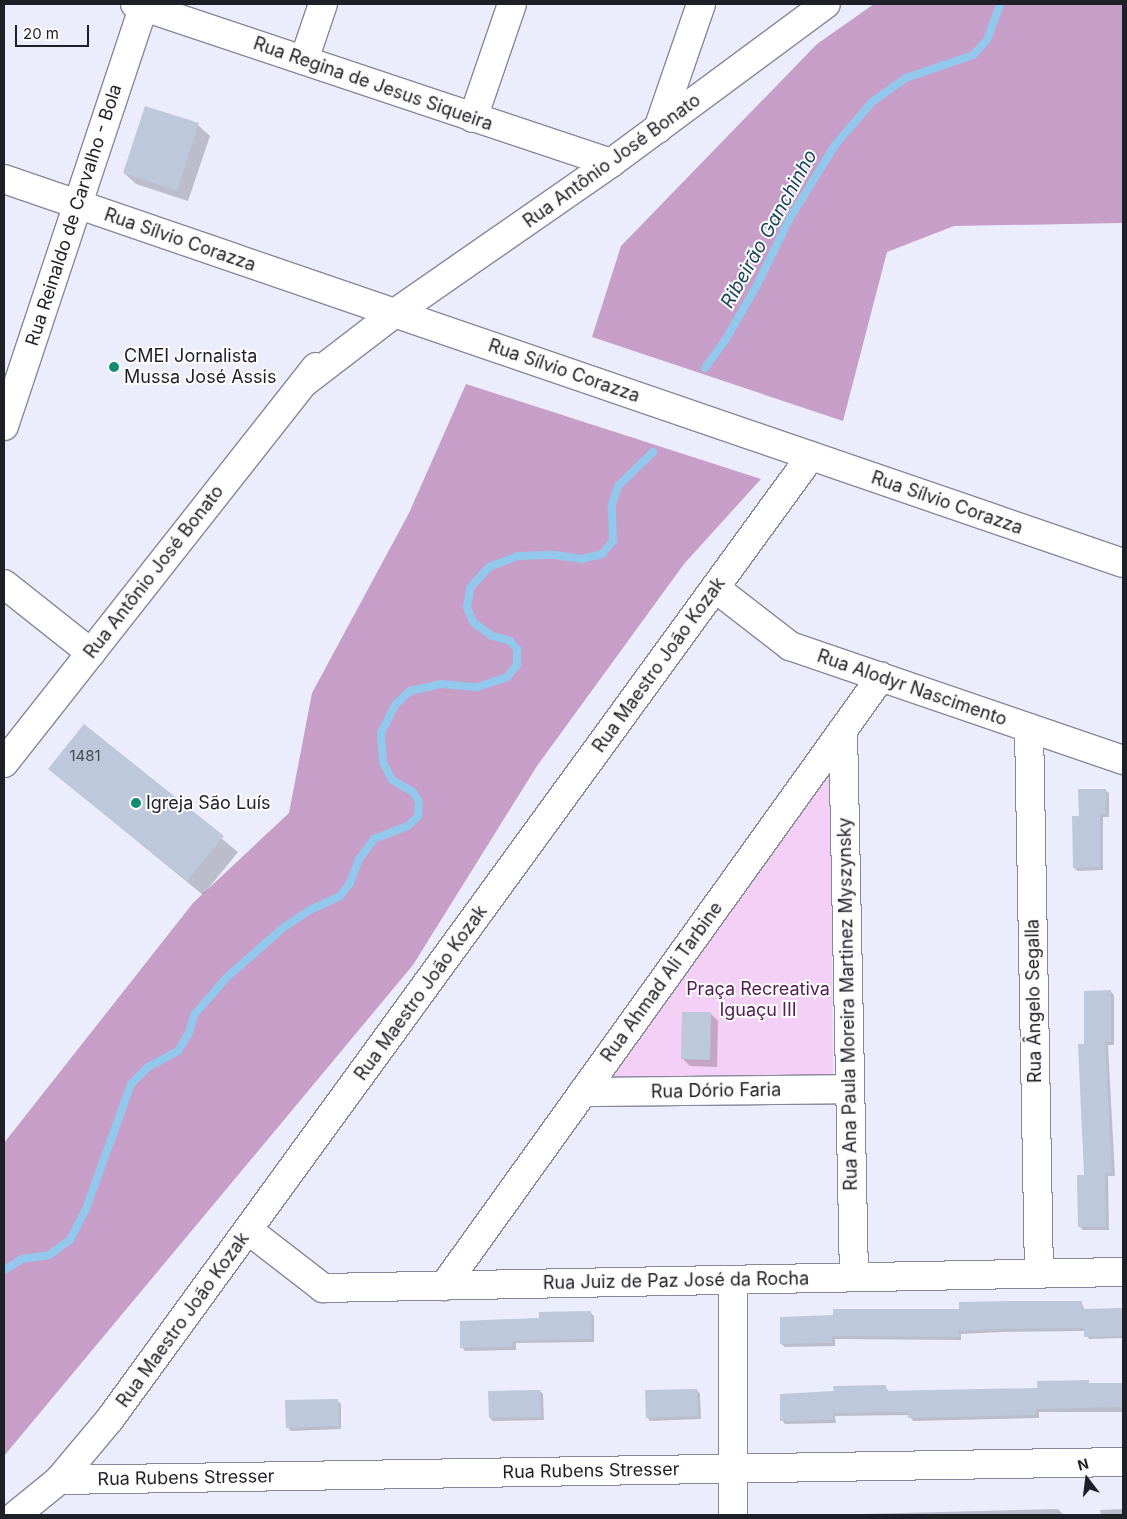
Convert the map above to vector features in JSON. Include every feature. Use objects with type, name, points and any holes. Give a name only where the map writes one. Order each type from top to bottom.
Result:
[{"type":"street","points":[[304,60],[323,4]]},
{"type":"street","points":[[473,118],[512,4]]},
{"type":"street","points":[[658,130],[701,4]]},
{"type":"street","name":"Rua Antônio José Bonato","points":[[4,763],[305,382],[396,314],[658,130],[826,4]]},
{"type":"street","name":"Rua Regina de Jesus Siqueira","points":[[141,5],[611,164]]},
{"type":"street","name":"Rua Reinaldo de Carvalho - Bola","points":[[4,426],[78,205],[141,5]]},
{"type":"street","name":"Rua Sílvio Corazza","points":[[4,179],[1123,563]]},
{"type":"street","name":"Rua Maestro João Kozak","points":[[16,1515],[59,1480],[105,1426],[811,456]]},
{"type":"street","points":[[4,584],[91,653]]},
{"type":"street","name":"Rua Alodyr Nascimento","points":[[715,588],[790,646],[1123,760]]},
{"type":"street","name":"Rua Ahmad Ali Tarbine","points":[[444,1286],[881,677]]},
{"type":"street","name":"Rua Ângelo Segalla","points":[[1029,728],[1039,1274]]},
{"type":"street","name":"Rua Ana Paula Moreira Martinez Myszynsky","points":[[843,730],[854,1277]]},
{"type":"street","name":"Rua Dório Faria","points":[[583,1092],[850,1089]]},
{"type":"street","name":"Rua Juiz de Paz José da Rocha","points":[[248,1230],[323,1288],[1123,1272]]},
{"type":"street","points":[[733,1280],[733,1515]]},
{"type":"street","name":"Rua Rubens Stresser","points":[[59,1480],[1123,1462]]},
{"type":"green space","name":"Praça Recreativa Iguaçu III","points":[[831,769],[833,1074],[612,1077]]},
{"type":"shaded area","points":[[874,4],[1123,4],[1123,223],[954,226],[887,252],[843,421],[592,337],[621,246],[817,44]]},
{"type":"shaded area","points":[[466,384],[761,479],[684,564],[537,766],[413,965],[4,1456],[4,1143],[193,903],[289,813],[312,693],[409,513]]},
{"type":"building","points":[[145,106],[199,123],[177,191],[123,173]]},
{"type":"building","name":"Igreja São Luís","points":[[84,724],[224,836],[187,881],[48,769]]},
{"type":"building","points":[[1078,789],[1106,789],[1106,814],[1100,814],[1100,867],[1073,868],[1072,816],[1079,816]]},
{"type":"building","points":[[1111,990],[1111,1042],[1105,1042],[1112,1173],[1105,1173],[1106,1227],[1078,1227],[1077,1175],[1084,1175],[1078,1044],[1084,1044],[1084,991]]},
{"type":"building","points":[[682,1012],[711,1012],[710,1060],[681,1059]]},
{"type":"building","points":[[1082,1301],[1082,1309],[1122,1308],[1123,1336],[1084,1337],[1084,1328],[997,1329],[958,1331],[959,1337],[832,1336],[832,1343],[780,1344],[780,1317],[833,1315],[833,1309],[959,1309],[959,1302]]},
{"type":"building","points":[[591,1311],[592,1339],[513,1341],[513,1347],[460,1348],[460,1321],[539,1318],[539,1312]]},
{"type":"building","points":[[1089,1380],[1089,1383],[1123,1383],[1123,1407],[1036,1409],[1036,1415],[908,1418],[908,1412],[833,1413],[833,1420],[780,1421],[780,1394],[834,1391],[833,1386],[886,1385],[886,1391],[1037,1388],[1037,1381]]},
{"type":"building","points":[[697,1389],[698,1416],[646,1418],[645,1390]]},
{"type":"building","points":[[540,1390],[541,1417],[489,1418],[488,1391]]},
{"type":"building","points":[[338,1399],[339,1426],[286,1428],[285,1400]]},
{"type":"waterway","name":"Ribeirão Ganchinho","points":[[705,368],[726,339],[757,285],[790,218],[835,145],[872,102],[906,78],[973,55],[987,40],[1000,4]]},
{"type":"waterway","name":"Ribeirão Ganchinho","points":[[4,1270],[22,1259],[49,1255],[70,1240],[86,1209],[131,1084],[148,1067],[178,1051],[189,1033],[194,1015],[227,977],[283,928],[308,911],[340,896],[350,883],[359,859],[374,839],[408,826],[418,816],[419,802],[413,792],[392,780],[383,762],[381,733],[396,704],[410,691],[441,684],[477,687],[507,677],[517,665],[517,649],[510,641],[492,636],[474,623],[467,608],[470,588],[489,567],[518,556],[554,555],[581,559],[602,554],[613,541],[612,505],[618,486],[653,452]]},
{"type":"place","name":"CMEI Jornalista Mussa José Assis","points":[[114,367]]},
{"type":"place","name":"Igreja São Luís","points":[[136,803]]}]
